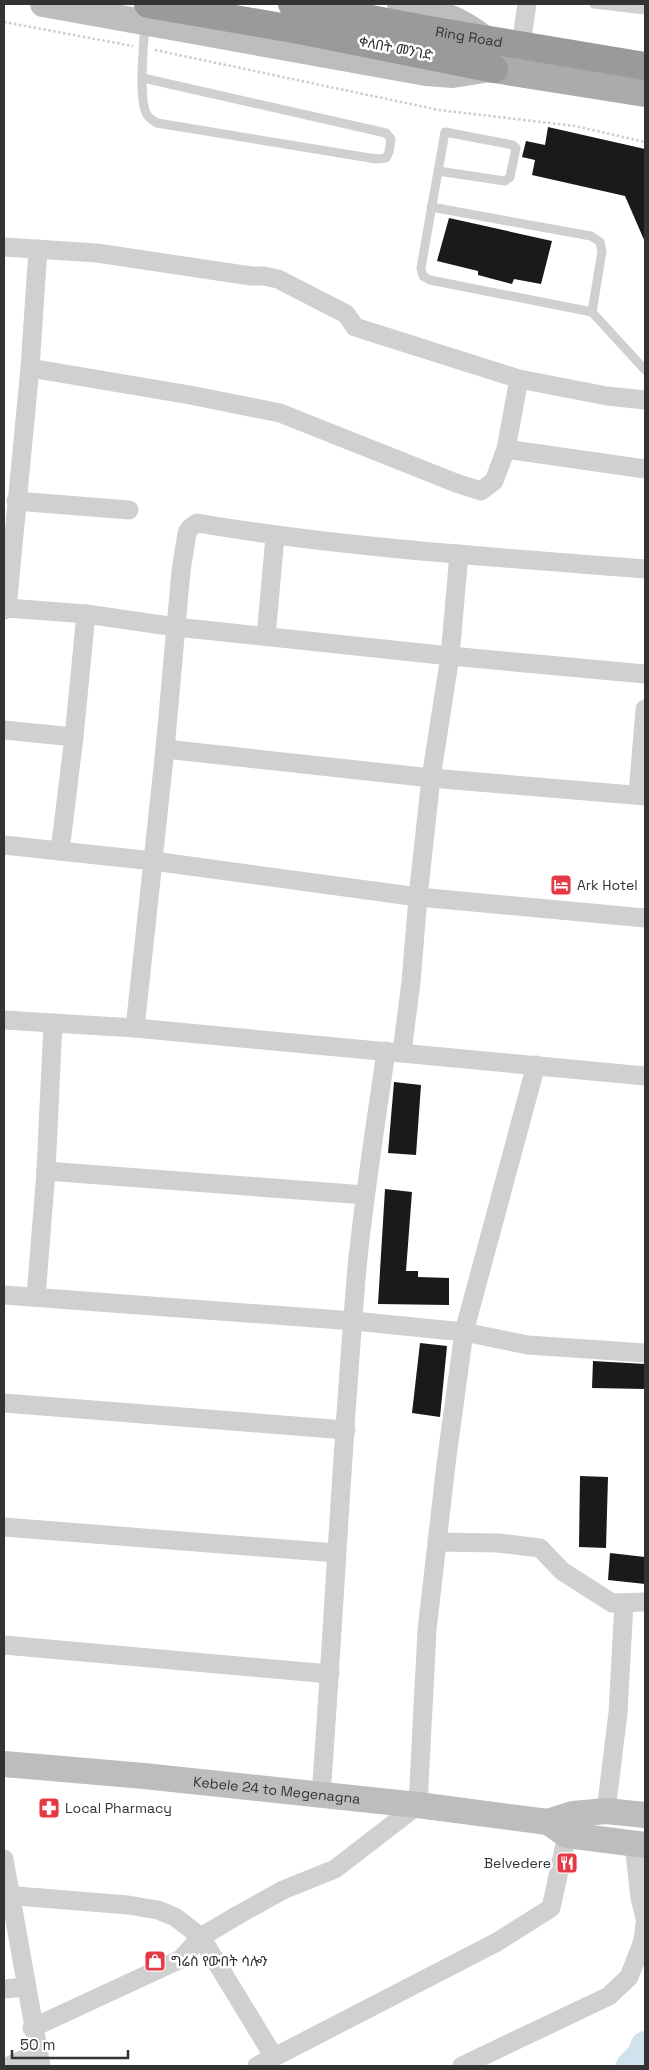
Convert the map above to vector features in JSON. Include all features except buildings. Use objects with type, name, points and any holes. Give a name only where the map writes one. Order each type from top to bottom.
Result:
[{"type":"highway","name":"Ring Road","points":[[292,4],[488,40],[645,66]]},
{"type":"highway","name":"ቀለበት መንገድ","points":[[146,25],[299,30],[494,69]]},
{"type":"main road","points":[[43,4],[146,25]]},
{"type":"main road","points":[[400,4],[454,18],[469,25],[488,40]]},
{"type":"main road","name":"ቀለበት መንገድ","points":[[494,69],[645,93]]},
{"type":"main road","name":"Kebele 24 to Megenagna","points":[[4,1764],[144,1776],[418,1805],[639,1844]]},
{"type":"main road","points":[[558,1829],[573,1814],[606,1811],[645,1816]]},
{"type":"street","points":[[521,45],[528,4]]},
{"type":"street","points":[[4,247],[97,253],[278,279],[346,314],[355,327],[519,379],[607,396],[645,400]]},
{"type":"street","points":[[38,249],[30,368],[5,609],[86,614],[176,627],[450,656],[645,674]]},
{"type":"street","points":[[30,368],[190,395],[280,413],[456,483],[481,491],[494,482],[506,449],[519,379]]},
{"type":"street","points":[[506,449],[645,469]]},
{"type":"street","points":[[16,501],[129,510]]},
{"type":"street","points":[[135,1028],[165,749],[181,571],[187,533],[193,525],[197,523],[275,536],[645,569]]},
{"type":"street","points":[[266,636],[275,536]]},
{"type":"street","points":[[321,1795],[336,1553],[365,1195],[394,1052],[411,982],[431,778],[450,656],[460,554]]},
{"type":"street","points":[[60,851],[86,614]]},
{"type":"street","points":[[165,749],[431,778],[642,796],[645,709]]},
{"type":"street","points":[[4,730],[74,737]]},
{"type":"street","points":[[4,845],[153,861],[418,896],[645,918]]},
{"type":"street","points":[[4,1020],[135,1028],[645,1076]]},
{"type":"street","points":[[36,1297],[46,1172],[52,1023]]},
{"type":"street","points":[[32,2028],[181,1959],[201,1937],[283,1890],[335,1869],[418,1805],[427,1630],[464,1332],[536,1065]]},
{"type":"street","points":[[46,1172],[365,1195]]},
{"type":"street","points":[[4,1295],[354,1321],[464,1332],[528,1345],[645,1353]]},
{"type":"street","points":[[4,1403],[346,1430]]},
{"type":"street","points":[[4,1527],[336,1553]]},
{"type":"street","points":[[437,1542],[498,1543],[540,1548],[562,1571],[612,1603],[645,1602]]},
{"type":"street","points":[[606,1811],[618,1713],[624,1603]]},
{"type":"street","points":[[4,1645],[330,1674]]},
{"type":"street","points":[[257,2066],[497,1942],[551,1908],[558,1829]]},
{"type":"street","points":[[639,1844],[640,1898],[645,1918]]},
{"type":"street","points":[[4,1860],[8,1895],[39,2059],[9,2066]]},
{"type":"street","points":[[8,1895],[158,1910],[176,1917],[201,1937],[274,2058]]},
{"type":"street","points":[[462,2066],[609,1996],[629,1976],[643,1941],[645,1924]]},
{"type":"street","points":[[4,1989],[26,1987]]},
{"type":"lane","points":[[594,4],[645,10]]},
{"type":"lane","points":[[143,78],[386,133],[391,139],[389,152],[386,158],[376,158],[157,124],[148,116],[143,103],[143,78],[146,25]]},
{"type":"lane","points":[[438,171],[505,181],[510,177],[516,148],[514,145],[445,132],[431,207],[421,268],[423,276],[430,280],[592,312],[645,370]]},
{"type":"lane","points":[[431,207],[591,236],[600,242],[602,251],[592,312]]},
{"type":"path","points":[[4,22],[146,25],[439,110],[575,126],[645,142]]},
{"type":"waterway","points":[[630,2066],[640,2056],[645,2045]]},
{"type":"place","name":"Ark Hotel","points":[[561,885]]},
{"type":"place","name":"Local Pharmacy","points":[[49,1808]]},
{"type":"place","name":"Belvedere","points":[[567,1863]]},
{"type":"place","name":"ግሬስ የውበት ሳሎን","points":[[155,1961]]}]
